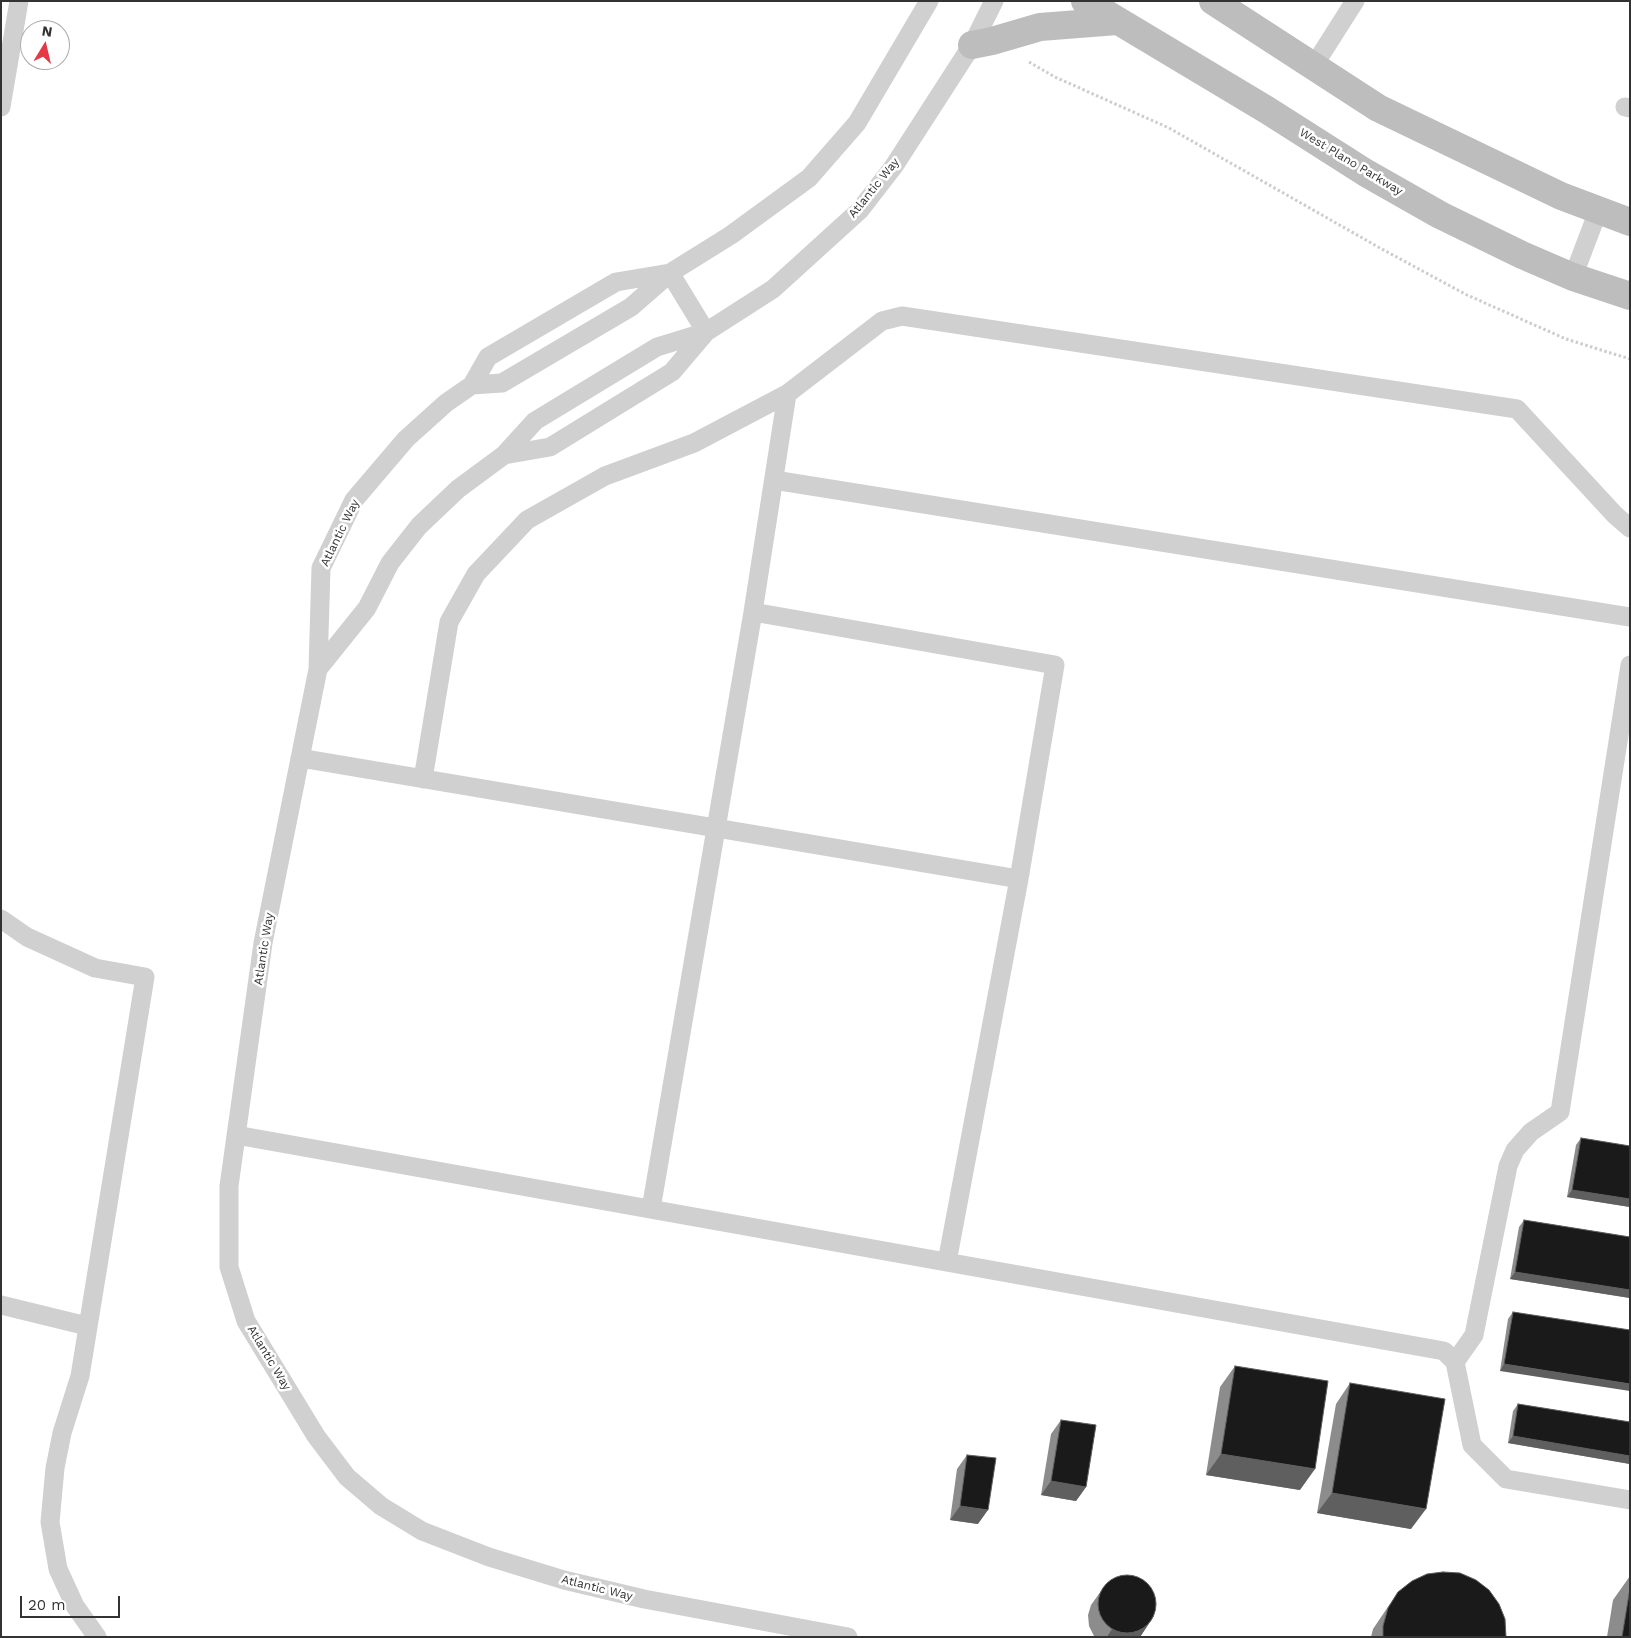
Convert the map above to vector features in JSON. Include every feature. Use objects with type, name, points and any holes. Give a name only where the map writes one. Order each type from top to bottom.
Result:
[{"type":"main road","name":"West Plano Parkway","points":[[1085,1],[1267,110],[1366,173],[1440,215],[1522,255],[1573,277],[1630,296]]},
{"type":"main road","points":[[1213,1],[1378,108],[1561,196],[1630,222]]},
{"type":"main road","points":[[972,44],[992,41],[1040,27],[1117,21]]},
{"type":"lane","points":[[1,107],[19,1]]},
{"type":"lane","name":"Atlantic Way","points":[[472,385],[502,383],[631,307],[670,273],[731,235],[809,178],[857,124],[929,1]]},
{"type":"lane","name":"Atlantic Way","points":[[318,669],[367,608],[390,562],[419,526],[458,490],[504,455],[535,421],[656,347],[706,332],[773,289],[860,210],[894,166],[972,44],[994,1]]},
{"type":"lane","points":[[1313,67],[1356,1]]},
{"type":"lane","points":[[1573,277],[1598,211]]},
{"type":"lane","points":[[670,273],[706,332]]},
{"type":"lane","name":"Atlantic Way","points":[[670,273],[616,282],[488,358],[472,385],[446,403],[406,439],[354,500],[321,568],[318,669],[263,943],[229,1186],[229,1267],[246,1321],[316,1436],[347,1477],[381,1506],[422,1531],[489,1557],[564,1580],[644,1599],[848,1637]]},
{"type":"lane","points":[[424,779],[449,622],[476,574],[527,520],[605,476],[694,442],[787,394],[882,321],[902,316],[1517,409],[1615,515],[1630,528]]},
{"type":"lane","name":"Atlantic Way","points":[[504,455],[550,447],[672,372],[706,332]]},
{"type":"lane","points":[[651,1209],[717,828],[787,394]]},
{"type":"lane","points":[[774,480],[1630,617]]},
{"type":"lane","points":[[753,612],[1055,665],[1019,879],[947,1262]]},
{"type":"lane","points":[[1455,1362],[1474,1335],[1508,1166],[1515,1150],[1531,1132],[1560,1112],[1630,665]]},
{"type":"lane","points":[[300,758],[1019,879]]},
{"type":"lane","points":[[1,918],[27,937],[95,968],[145,977],[80,1376],[62,1433],[55,1468],[50,1522],[58,1569],[75,1606],[97,1637]]},
{"type":"lane","points":[[236,1135],[1444,1351],[1455,1362],[1472,1445],[1506,1479],[1630,1500]]},
{"type":"lane","points":[[1,1305],[88,1326]]},
{"type":"path","points":[[1025,60],[1055,77],[1169,128],[1380,248],[1467,295],[1566,339],[1630,359]]},
{"type":"building","points":[[1581,1138],[1630,1146],[1630,1199],[1572,1190]]},
{"type":"building","points":[[1524,1220],[1630,1237],[1630,1290],[1515,1272]]},
{"type":"building","points":[[1513,1312],[1630,1330],[1630,1384],[1504,1364]]},
{"type":"building","points":[[1235,1366],[1328,1381],[1315,1469],[1221,1454]]},
{"type":"building","points":[[1350,1383],[1445,1399],[1426,1509],[1332,1493]]},
{"type":"building","points":[[1518,1404],[1630,1422],[1630,1456],[1513,1436]]},
{"type":"building","points":[[1061,1420],[1096,1425],[1086,1487],[1051,1481]]},
{"type":"building","points":[[967,1455],[996,1458],[988,1510],[960,1506]]},
{"type":"building","points":[[1443,1572],[1460,1573],[1476,1580],[1489,1590],[1499,1604],[1505,1619],[1506,1637],[1383,1637],[1383,1626],[1388,1608],[1398,1592],[1412,1581],[1427,1574]]},
{"type":"building","points":[[1127,1575],[1138,1577],[1151,1588],[1156,1604],[1154,1615],[1143,1628],[1127,1633],[1116,1631],[1103,1620],[1098,1604],[1100,1593],[1111,1580]]},
{"type":"building","points":[[1630,1588],[1630,1637],[1622,1637]]}]
